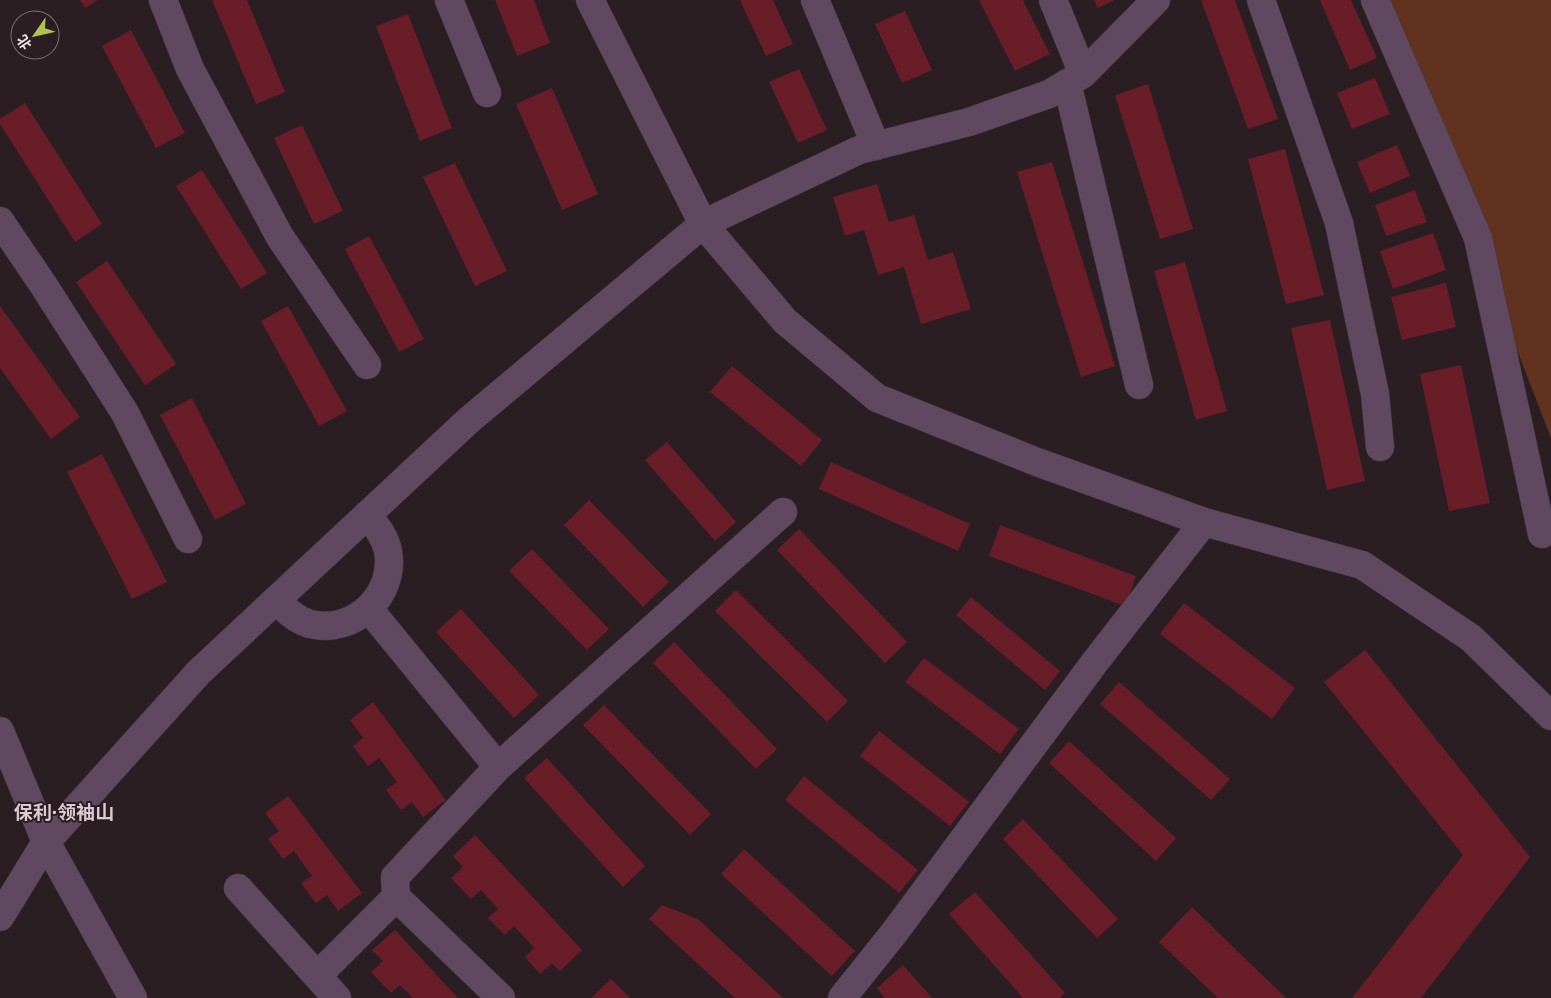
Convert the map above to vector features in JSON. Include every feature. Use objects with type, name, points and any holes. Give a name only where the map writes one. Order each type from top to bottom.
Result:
[{"type":"street","points":[[163,0],[190,69],[280,237],[367,365]]},
{"type":"street","points":[[448,0],[487,92]]},
{"type":"street","points":[[590,0],[703,224],[785,321],[876,398],[1037,462],[1204,522],[1362,565],[1471,638],[1551,716]]},
{"type":"street","points":[[815,0],[876,146]]},
{"type":"street","points":[[1053,0],[1075,78],[1139,386]]},
{"type":"street","points":[[0,917],[46,842],[198,672],[469,420],[703,224],[859,150],[969,122],[1049,94],[1075,78],[1156,0]]},
{"type":"street","points":[[1261,0],[1339,223],[1375,394],[1380,447]]},
{"type":"street","points":[[1375,0],[1478,238],[1542,534]]},
{"type":"street","points":[[0,221],[125,413],[188,539]]},
{"type":"street","points":[[501,998],[396,897],[394,877],[498,767],[783,512]]},
{"type":"street","points":[[276,600],[291,614],[310,624],[331,626],[351,621],[369,609],[382,592],[388,572],[388,551],[381,531],[367,515]]},
{"type":"street","points":[[842,998],[894,933],[1095,662],[1204,522]]},
{"type":"street","points":[[369,609],[498,767]]},
{"type":"street","points":[[0,731],[46,842],[133,998]]},
{"type":"street","points":[[238,888],[338,998]]},
{"type":"street","points":[[317,976],[396,897]]},
{"type":"shaded area","points":[[1382,0],[1551,0],[1551,438]]},
{"type":"building","points":[[80,0],[98,0],[85,8]]},
{"type":"building","points":[[212,0],[247,0],[285,92],[256,104]]},
{"type":"building","points":[[495,0],[534,0],[550,43],[517,56]]},
{"type":"building","points":[[740,0],[773,0],[793,44],[766,56]]},
{"type":"building","points":[[979,0],[1023,0],[1050,54],[1015,71]]},
{"type":"building","points":[[1094,0],[1115,0],[1098,8]]},
{"type":"building","points":[[1201,0],[1235,0],[1278,119],[1248,129]]},
{"type":"building","points":[[1320,0],[1351,0],[1377,58],[1350,70]]},
{"type":"building","points":[[905,11],[932,70],[902,83],[875,24]]},
{"type":"building","points":[[408,14],[452,128],[420,141],[376,26]]},
{"type":"building","points":[[131,30],[185,133],[156,148],[102,46]]},
{"type":"building","points":[[799,69],[827,130],[798,143],[769,82]]},
{"type":"building","points":[[1375,78],[1390,114],[1352,129],[1337,93]]},
{"type":"building","points":[[1148,84],[1193,229],[1160,239],[1115,95]]},
{"type":"building","points":[[552,88],[598,194],[562,210],[516,104]]},
{"type":"building","points":[[25,103],[102,224],[75,242],[0,124],[0,119]]},
{"type":"building","points":[[302,125],[343,211],[314,224],[274,138]]},
{"type":"building","points":[[1397,145],[1410,176],[1370,193],[1357,162]]},
{"type":"building","points":[[1285,149],[1324,295],[1286,304],[1248,159]]},
{"type":"building","points":[[1052,162],[1115,366],[1081,377],[1017,172]]},
{"type":"building","points":[[455,163],[507,271],[475,286],[423,177]]},
{"type":"building","points":[[202,170],[267,273],[241,289],[176,186]]},
{"type":"building","points":[[877,184],[889,222],[914,215],[928,260],[953,252],[971,309],[921,324],[904,267],[878,275],[864,230],[845,236],[833,197]]},
{"type":"building","points":[[1415,190],[1427,222],[1386,236],[1375,205]]},
{"type":"building","points":[[1433,233],[1446,270],[1393,289],[1380,251]]},
{"type":"building","points":[[369,236],[424,339],[399,352],[345,249]]},
{"type":"building","points":[[107,261],[176,364],[145,385],[76,282]]},
{"type":"building","points":[[1185,262],[1227,411],[1196,420],[1154,271]]},
{"type":"building","points":[[1446,283],[1456,327],[1402,340],[1391,297]]},
{"type":"building","points":[[0,306],[80,417],[51,439],[0,368]]},
{"type":"building","points":[[288,306],[347,411],[319,426],[261,321]]},
{"type":"building","points":[[1330,320],[1365,481],[1327,490],[1291,328]]},
{"type":"building","points":[[1461,365],[1490,503],[1449,511],[1420,374]]},
{"type":"building","points":[[732,366],[822,440],[801,466],[710,392]]},
{"type":"building","points":[[192,398],[246,504],[215,520],[160,415]]},
{"type":"building","points":[[667,442],[736,522],[715,541],[645,460]]},
{"type":"building","points":[[102,454],[167,582],[132,599],[67,472]]},
{"type":"building","points":[[831,462],[970,524],[958,551],[819,489]]},
{"type":"building","points":[[589,500],[669,582],[643,607],[564,525]]},
{"type":"building","points":[[1000,525],[1136,576],[1125,606],[989,556]]},
{"type":"building","points":[[799,529],[907,642],[885,663],[777,550]]},
{"type":"building","points":[[532,549],[609,629],[587,650],[509,571]]},
{"type":"building","points":[[736,590],[848,701],[827,722],[715,611]]},
{"type":"building","points":[[971,597],[1060,671],[1045,690],[956,615]]},
{"type":"building","points":[[1184,603],[1295,688],[1272,719],[1160,634]]},
{"type":"building","points":[[461,609],[539,695],[514,718],[436,632]]},
{"type":"building","points":[[674,642],[777,749],[756,769],[653,663]]},
{"type":"building","points":[[1365,650],[1530,857],[1421,998],[1352,998],[1463,855],[1324,682]]},
{"type":"building","points":[[924,658],[1019,729],[1000,754],[905,682]]},
{"type":"building","points":[[1119,682],[1230,779],[1211,800],[1100,704]]},
{"type":"building","points":[[373,702],[446,800],[423,817],[412,802],[401,810],[386,790],[397,782],[379,758],[368,766],[353,746],[363,738],[350,720]]},
{"type":"building","points":[[604,705],[711,814],[690,835],[583,725]]},
{"type":"building","points":[[879,731],[969,802],[950,826],[860,756]]},
{"type":"building","points":[[1069,741],[1176,838],[1156,861],[1049,763]]},
{"type":"building","points":[[547,758],[645,866],[623,887],[524,778]]},
{"type":"building","points":[[804,776],[918,870],[899,893],[785,800]]},
{"type":"building","points":[[288,796],[362,893],[338,911],[327,895],[316,903],[301,883],[312,876],[294,851],[283,859],[268,839],[279,831],[265,813]]},
{"type":"building","points":[[1023,819],[1118,919],[1097,938],[1003,839]]},
{"type":"building","points":[[475,835],[582,950],[560,971],[552,963],[540,974],[525,957],[534,948],[514,926],[505,935],[488,918],[498,909],[481,890],[471,899],[451,878],[463,867],[453,856]]},
{"type":"building","points":[[744,849],[855,951],[832,976],[721,874]]},
{"type":"building","points":[[975,892],[1065,993],[1059,998],[1023,998],[949,914]]},
{"type":"building","points":[[662,905],[698,919],[783,998],[735,998],[649,919]]},
{"type":"building","points":[[1192,907],[1286,998],[1218,998],[1159,942]]},
{"type":"building","points":[[395,930],[458,998],[413,998],[400,985],[391,993],[371,972],[383,961],[372,950]]},
{"type":"building","points":[[903,965],[932,998],[885,998],[877,988]]},
{"type":"building","points":[[611,979],[630,998],[591,998]]},
{"type":"district","name":"保利·领袖山","points":[[64,812]]}]
